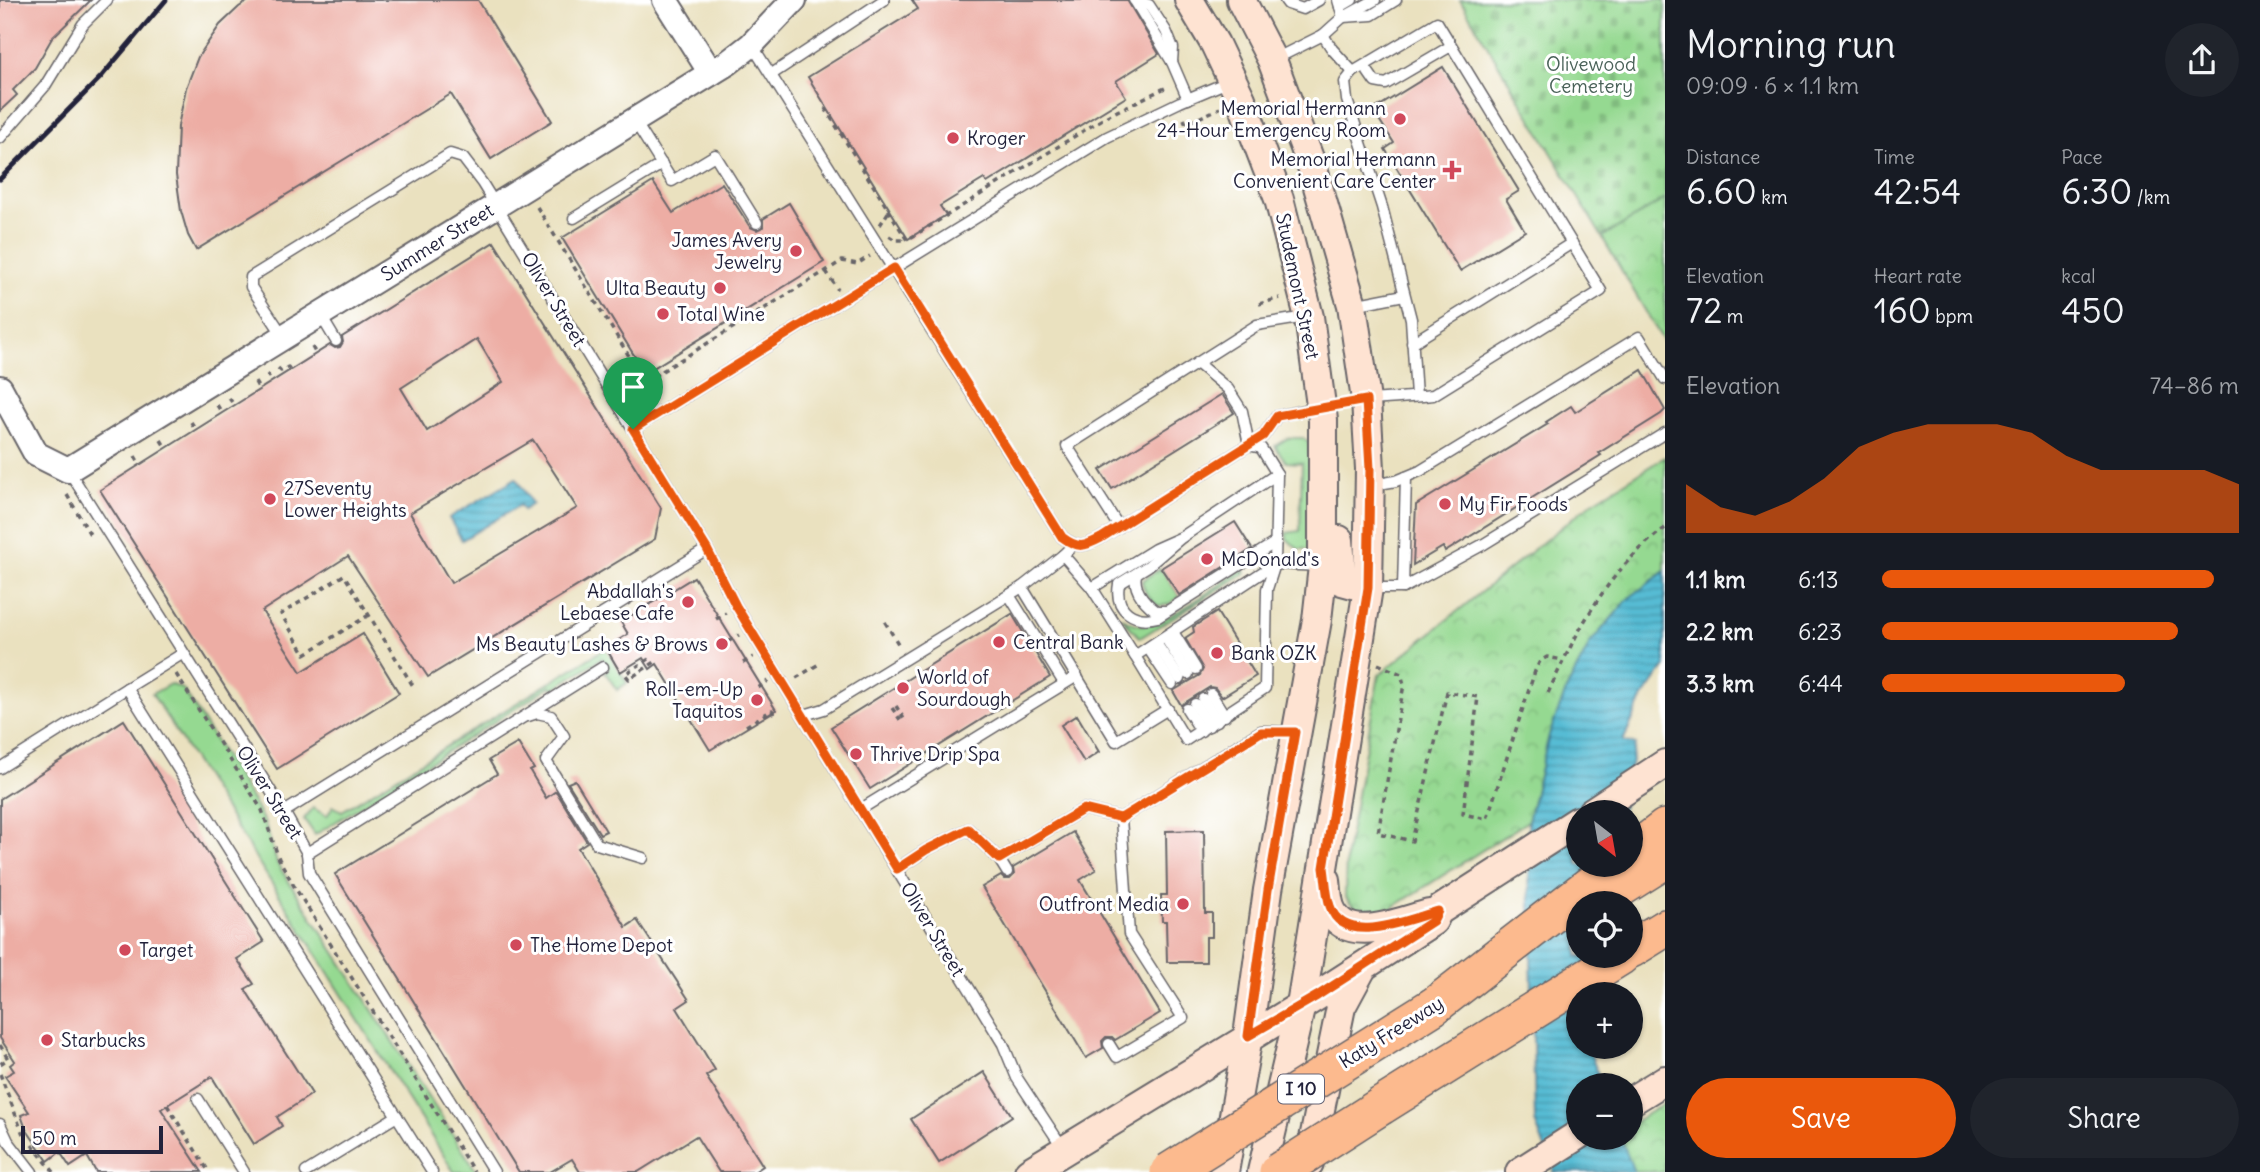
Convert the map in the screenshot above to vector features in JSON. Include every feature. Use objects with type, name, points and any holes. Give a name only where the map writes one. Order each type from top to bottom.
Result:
[{"type":"highway","points":[[1611,891],[1656,851]]},
{"type":"highway","points":[[1434,1006],[1600,877]]},
{"type":"highway","name":"Katy Freeway","points":[[1169,1172],[1566,922]]},
{"type":"highway","points":[[1278,1172],[1602,968]]},
{"type":"main road","name":"Studemont Street","points":[[1189,0],[1233,80],[1279,199],[1309,317],[1321,406],[1324,456],[1323,566],[1317,620],[1268,890],[1248,1036],[1224,1172]]},
{"type":"main road","points":[[1241,0],[1272,60],[1313,169],[1352,305],[1366,400],[1370,485],[1368,588],[1324,868],[1301,1005],[1262,1172]]},
{"type":"main road","points":[[1233,80],[1272,60]]},
{"type":"main road","points":[[1321,406],[1366,400]]},
{"type":"main road","points":[[1324,456],[1338,499],[1342,581],[1368,588]]},
{"type":"main road","points":[[1610,800],[1665,764]]},
{"type":"main road","points":[[1324,868],[1330,906],[1338,920],[1351,928],[1370,929],[1438,911],[1566,829]]},
{"type":"main road","points":[[1029,1172],[1433,921],[1438,911]]},
{"type":"main road","points":[[1307,1172],[1341,1007],[1364,965]]},
{"type":"main road","points":[[1643,1094],[1665,1080]]},
{"type":"main road","points":[[1520,1172],[1566,1143]]},
{"type":"street","points":[[665,0],[711,73]]},
{"type":"street","name":"Summer Street","points":[[68,470],[711,73],[751,45],[794,0]]},
{"type":"street","points":[[0,388],[36,454],[68,470]]},
{"type":"lane","points":[[0,138],[45,86],[71,39],[107,0]]},
{"type":"lane","points":[[772,74],[884,0]]},
{"type":"lane","points":[[1135,0],[1149,5],[1166,31],[1173,48],[1172,62],[1188,99]]},
{"type":"lane","points":[[1285,0],[1288,4],[1303,9],[1319,0]]},
{"type":"lane","points":[[1272,60],[1323,35],[1340,8],[1352,0]]},
{"type":"lane","points":[[1340,8],[1375,0]]},
{"type":"lane","points":[[1340,8],[1372,15],[1396,0]]},
{"type":"lane","points":[[1366,400],[1433,395],[1601,291],[1437,22],[1353,72],[1345,82],[1347,100],[1382,207],[1411,319],[1416,396]]},
{"type":"lane","points":[[1323,35],[1332,50],[1353,72]]},
{"type":"lane","points":[[751,45],[772,74],[1062,537],[1073,545],[1085,546],[1119,527],[1263,436],[1277,416],[1321,406]]},
{"type":"lane","points":[[1364,66],[1375,82],[1386,85],[1451,46]]},
{"type":"lane","points":[[633,429],[1107,136],[1233,80]]},
{"type":"lane","points":[[634,120],[672,181],[715,155],[757,223]]},
{"type":"lane","name":"Oliver Street","points":[[284,338],[251,288],[251,277],[450,155],[463,158],[496,205],[707,549],[736,606],[1003,1044],[1017,1078],[1064,1150]]},
{"type":"lane","points":[[575,218],[662,164]]},
{"type":"lane","points":[[1412,343],[1572,243]]},
{"type":"lane","points":[[1352,305],[1404,295]]},
{"type":"lane","points":[[321,315],[337,341]]},
{"type":"lane","points":[[1119,527],[1068,446],[1257,325],[1309,317]]},
{"type":"lane","points":[[1370,485],[1420,471],[1639,337],[1665,379]]},
{"type":"lane","points":[[1197,363],[1228,389],[1242,411],[1249,444]]},
{"type":"lane","points":[[1368,588],[1403,588],[1484,544],[1665,433]]},
{"type":"lane","points":[[1063,555],[1092,588],[1186,740],[1265,688],[1267,589],[1275,564],[1277,474],[1261,448],[1249,444]]},
{"type":"lane","name":"Oliver Street","points":[[68,470],[182,654],[284,811],[307,853],[309,873],[494,1172]]},
{"type":"lane","points":[[1276,542],[1168,611],[1148,620],[1138,619],[1127,613],[1119,600],[1119,584],[1136,574],[1182,537],[1277,474]]},
{"type":"lane","points":[[1403,588],[1406,477]]},
{"type":"lane","points":[[1092,588],[1155,549],[1182,537]]},
{"type":"lane","points":[[804,715],[824,709],[1022,587],[1073,545]]},
{"type":"lane","points":[[284,811],[707,549]]},
{"type":"lane","points":[[1135,656],[1275,564],[1323,566]]},
{"type":"lane","points":[[1136,574],[1136,588],[1143,600],[1156,611],[1168,611]]},
{"type":"lane","points":[[1022,587],[1116,741],[1168,709]]},
{"type":"lane","points":[[1009,594],[1064,684]]},
{"type":"lane","points":[[1161,640],[1184,677],[1161,640]]},
{"type":"lane","points":[[0,768],[182,654]]},
{"type":"lane","points":[[307,853],[603,667]]},
{"type":"lane","points":[[861,810],[1077,676]]},
{"type":"lane","points":[[127,688],[432,1172]]},
{"type":"lane","points":[[1213,723],[1199,701],[1213,723]]},
{"type":"lane","points":[[521,718],[537,713],[551,716],[564,736],[546,761],[597,844],[643,858]]},
{"type":"lane","points":[[999,859],[1084,809],[1121,818],[1261,732],[1295,732]]},
{"type":"lane","points":[[1109,1044],[1117,1057],[1183,1018],[1129,934],[1121,818]]},
{"type":"lane","points":[[897,869],[926,850],[968,829],[999,859],[1007,872]]},
{"type":"lane","points":[[198,1099],[244,1172]]},
{"type":"lane","points":[[306,1172],[397,1116]]},
{"type":"lane","points":[[0,1124],[8,1141],[32,1172]]},
{"type":"path","points":[[889,211],[880,225],[895,240],[907,240],[1109,115],[1172,85]]},
{"type":"path","points":[[825,108],[907,240]]},
{"type":"path","points":[[1184,119],[1186,124],[1220,108]]},
{"type":"path","points":[[537,207],[645,382]]},
{"type":"path","points":[[647,403],[636,387],[842,261],[857,264],[872,254]]},
{"type":"path","points":[[826,271],[844,299]]},
{"type":"path","points":[[1259,304],[1282,298]]},
{"type":"path","points":[[312,347],[316,354]]},
{"type":"path","points":[[278,368],[281,371],[288,367],[290,370]]},
{"type":"path","points":[[267,374],[272,382]]},
{"type":"path","points":[[255,382],[260,389]]},
{"type":"path","points":[[229,398],[234,405]]},
{"type":"path","points":[[217,405],[222,413]]},
{"type":"path","points":[[191,422],[196,429]]},
{"type":"path","points":[[161,440],[166,448]]},
{"type":"path","points":[[135,456],[140,465]]},
{"type":"path","points":[[1548,693],[1578,631],[1614,574],[1646,542],[1665,528]]},
{"type":"path","points":[[369,615],[305,654],[281,614],[344,575],[369,615],[415,689]]},
{"type":"path","points":[[885,622],[900,647]]},
{"type":"path","points":[[1376,663],[1401,674],[1404,684],[1377,833],[1412,841],[1447,692],[1478,697],[1463,814],[1488,820],[1535,671],[1540,661],[1547,657],[1563,660]]},
{"type":"path","points":[[649,659],[625,674],[629,678],[658,660]]},
{"type":"path","points":[[796,678],[819,664]]},
{"type":"path","points":[[746,726],[772,710],[774,715]]},
{"type":"path","points":[[0,1045],[8,1059],[0,1064]]},
{"type":"path","points":[[0,1074],[22,1132],[54,1172]]},
{"type":"path","points":[[167,1105],[209,1172]]},
{"type":"green space","name":"Olivewood Cemetery","points":[[1460,0],[1665,0],[1665,199],[1602,237]]},
{"type":"green space","points":[[1665,199],[1665,344],[1602,237]]},
{"type":"green space","points":[[1288,438],[1303,438],[1309,443],[1312,549],[1298,549],[1287,539],[1286,533],[1300,531],[1302,463],[1286,462],[1275,446]]},
{"type":"green space","points":[[1665,457],[1665,571],[1633,596],[1608,622],[1587,651],[1558,713],[1528,821],[1387,911],[1369,913],[1353,906],[1345,896],[1346,855],[1379,675],[1591,503]]},
{"type":"green space","points":[[1161,568],[1180,597],[1167,605],[1159,606],[1152,601],[1142,581]]},
{"type":"green space","points":[[1243,569],[1245,573],[1140,638],[1121,617],[1140,625],[1157,622]]},
{"type":"green space","points":[[606,648],[627,683],[617,690],[605,672],[609,669],[602,658],[553,689],[551,686],[315,835],[304,819],[313,808],[327,816],[333,806],[342,811]]},
{"type":"green space","points":[[170,684],[183,689],[265,824],[277,863],[477,1172],[454,1172],[152,694]]},
{"type":"green space","points":[[1665,1103],[1665,1172],[1553,1172],[1589,1150],[1643,1150],[1643,1117]]},
{"type":"water","points":[[516,478],[532,504],[523,510],[520,505],[462,540],[449,518]]},
{"type":"water","points":[[1665,571],[1665,666],[1642,699],[1623,741],[1635,745],[1624,800],[1566,800],[1566,877],[1601,877],[1589,891],[1566,891],[1566,968],[1589,968],[1583,982],[1566,982],[1566,1059],[1592,1059],[1598,1073],[1566,1073],[1566,1150],[1626,1150],[1634,1172],[1554,1172],[1535,1122],[1528,821],[1549,735],[1568,686],[1591,642],[1629,598]]},
{"type":"building","points":[[0,0],[91,0],[52,38],[35,68],[13,90],[17,95],[0,111]]},
{"type":"building","points":[[250,0],[478,0],[552,121],[491,159],[451,94],[196,250],[181,211],[176,175],[178,126],[186,88],[198,57],[220,25]]},
{"type":"building","name":"Kroger","points":[[912,0],[1127,0],[1159,54],[1116,81],[1126,97],[987,183],[984,179],[940,206],[946,215],[908,239],[808,77],[918,9]]},
{"type":"building","name":"Memorial Hermann Convenient Care Center","points":[[1443,67],[1519,191],[1506,199],[1525,231],[1460,271],[1385,149],[1394,143],[1373,110]]},
{"type":"building","points":[[653,182],[673,213],[722,183],[750,227],[757,230],[763,227],[763,219],[789,203],[824,262],[645,373],[562,238]]},
{"type":"building","name":"27Seventy Lower Heights","points":[[494,242],[661,508],[655,539],[428,677],[348,556],[262,611],[301,672],[363,634],[399,693],[277,769],[100,490],[330,345],[340,347],[342,337]],"holes":[[[477,339],[503,382],[427,431],[401,388]],[[533,440],[577,508],[451,583],[410,513]]]},
{"type":"building","points":[[1642,370],[1665,410],[1661,414],[1599,453],[1601,455],[1445,552],[1443,547],[1413,565],[1416,505],[1548,424],[1546,422],[1571,406],[1575,412]]},
{"type":"building","points":[[1222,394],[1234,413],[1112,489],[1100,470]]},
{"type":"building","name":"McDonald's","points":[[1235,522],[1252,549],[1179,595],[1161,568]]},
{"type":"building","points":[[694,577],[776,710],[710,750],[657,664],[650,669],[643,658],[620,672],[606,648],[628,634],[621,622]]},
{"type":"building","name":"Bank OZK","points":[[1217,612],[1256,676],[1222,697],[1215,688],[1210,687],[1181,705],[1173,691],[1200,675],[1203,669],[1185,638],[1194,632],[1193,627]]},
{"type":"building","points":[[1012,614],[1050,677],[870,789],[831,727]]},
{"type":"building","points":[[1077,715],[1099,752],[1084,762],[1061,725]]},
{"type":"building","name":"Target","points":[[124,720],[264,942],[237,959],[254,984],[245,989],[312,1094],[277,1117],[282,1126],[254,1144],[212,1077],[161,1109],[202,1172],[96,1172],[87,1156],[70,1167],[60,1152],[48,1161],[26,1129],[21,1115],[29,1112],[5,1076],[14,1071],[10,1065],[15,1061],[0,1038],[0,799]]},
{"type":"building","name":"The Home Depot","points":[[518,743],[534,769],[530,771],[546,798],[556,791],[587,842],[578,848],[626,927],[637,920],[689,1000],[677,1008],[715,1070],[706,1076],[763,1166],[754,1172],[719,1172],[696,1136],[638,1172],[580,1172],[572,1159],[550,1172],[519,1172],[335,874],[497,774],[489,760]]},
{"type":"building","points":[[575,780],[606,831],[600,834],[568,783]]},
{"type":"building","name":"Outfront Media","points":[[1204,830],[1205,913],[1212,913],[1212,937],[1206,937],[1206,962],[1167,962],[1166,921],[1162,921],[1161,895],[1167,895],[1166,831]]},
{"type":"building","points":[[1073,832],[1096,870],[1080,880],[1160,1013],[1115,1040],[1106,1037],[1102,1041],[1103,1048],[1086,1058],[982,887],[1001,876],[1010,879],[1014,875],[1013,868]]},
{"type":"building","points":[[984,1072],[1012,1116],[939,1163],[911,1119]]},
{"type":"railway","points":[[0,179],[101,77],[166,0]]},
{"type":"place","name":"Memorial Hermann 24-Hour Emergency Room","points":[[1400,119]]},
{"type":"place","name":"Kroger","points":[[953,138]]},
{"type":"place","name":"Memorial Hermann Convenient Care Center","points":[[1452,170]]},
{"type":"place","name":"James Avery Jewelry","points":[[796,251]]},
{"type":"place","name":"Ulta Beauty","points":[[720,288]]},
{"type":"place","name":"Total Wine","points":[[663,314]]},
{"type":"place","name":"27Seventy Lower Heights","points":[[270,499]]},
{"type":"place","name":"My Fir Foods","points":[[1445,504]]},
{"type":"place","name":"McDonald's","points":[[1207,559]]},
{"type":"place","name":"Abdallah's Lebaese Cafe","points":[[688,602]]},
{"type":"place","name":"Central Bank","points":[[999,642]]},
{"type":"place","name":"Ms Beauty Lashes & Brows","points":[[722,644]]},
{"type":"place","name":"Bank OZK","points":[[1217,653]]},
{"type":"place","name":"World of Sourdough","points":[[903,688]]},
{"type":"place","name":"Roll-em-Up Taquitos","points":[[757,700]]},
{"type":"place","name":"Thrive Drip Spa","points":[[856,754]]},
{"type":"place","name":"Outfront Media","points":[[1183,904]]},
{"type":"place","name":"The Home Depot","points":[[516,945]]},
{"type":"place","name":"Target","points":[[125,950]]},
{"type":"place","name":"Starbucks","points":[[47,1040]]},
{"type":"route","points":[[894,268],[1062,537],[1073,545],[1085,546],[1101,538],[1263,436],[1277,416],[1366,400],[1370,469],[1368,588],[1324,868],[1330,906],[1338,920],[1351,928],[1370,929],[1438,911],[1433,921],[1317,996],[1248,1036],[1268,890],[1295,732],[1261,732],[1121,818],[1084,809],[999,859],[968,829],[926,850],[897,869],[736,606],[707,549],[633,429],[894,268]]}]
